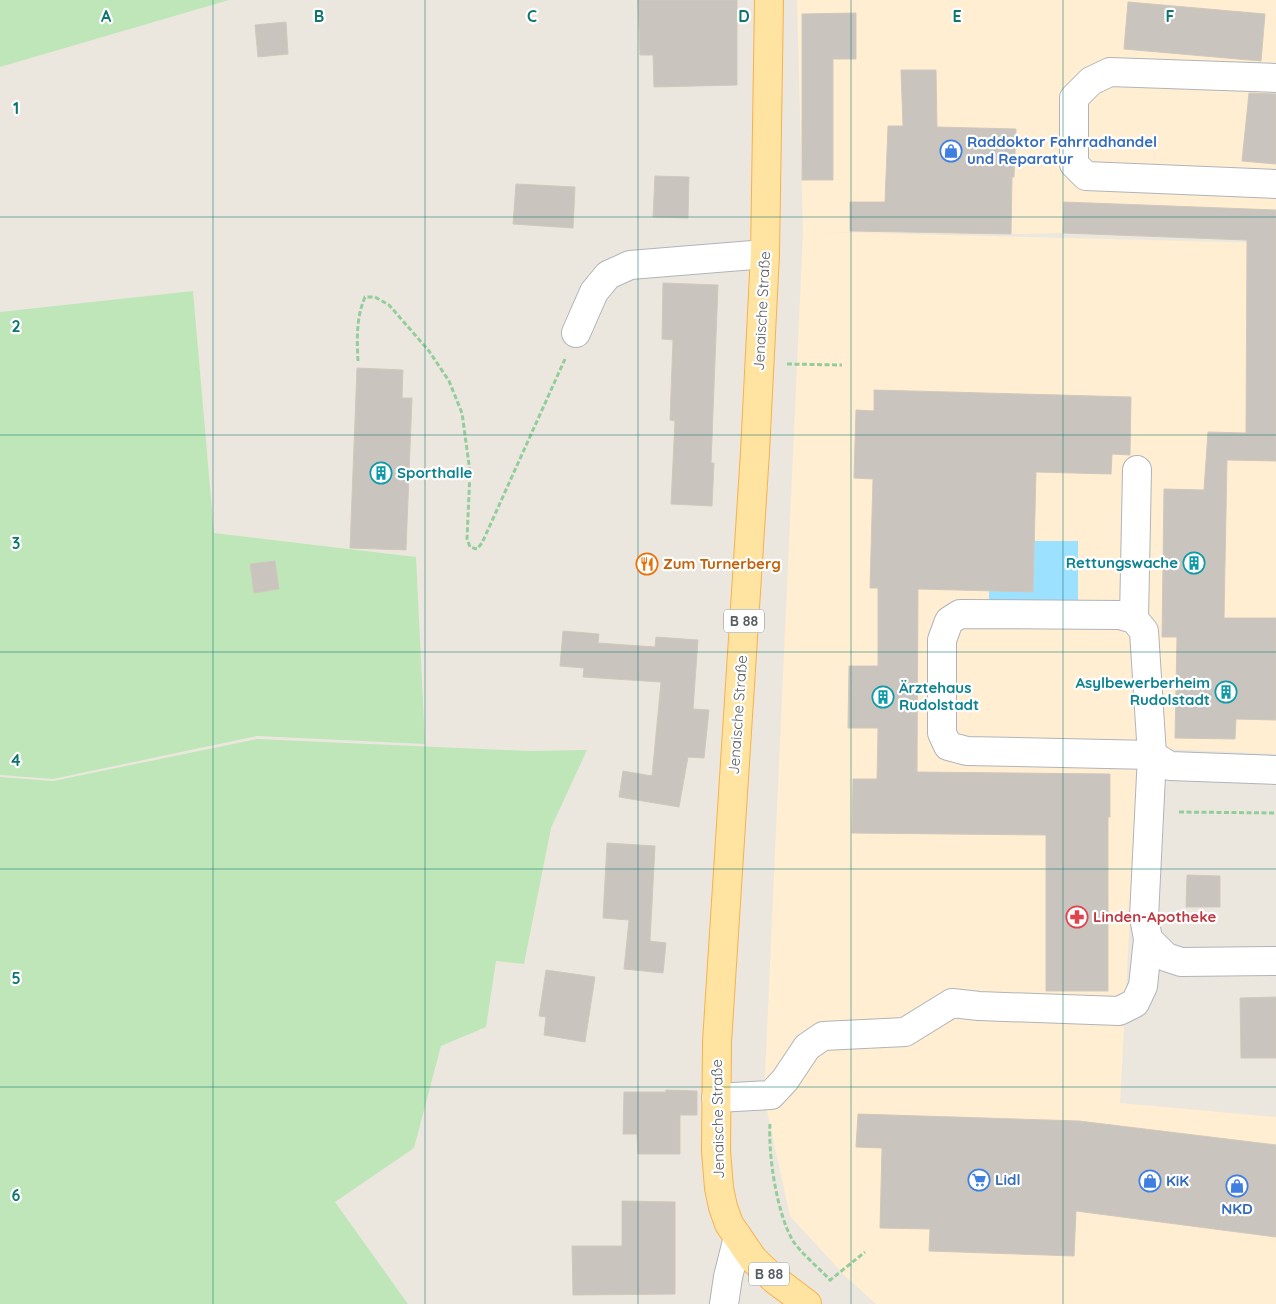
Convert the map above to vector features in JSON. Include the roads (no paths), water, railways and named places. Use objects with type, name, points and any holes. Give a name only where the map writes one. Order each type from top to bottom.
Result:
[{"type":"main road","name":"Jenaische Straße","points":[[738,1237],[729,1224],[719,1188],[716,1151],[717,1042],[755,452],[765,254],[770,0]]},
{"type":"main road","name":"B 88","points":[[738,1237],[760,1266],[807,1304]]},
{"type":"street","points":[[1276,78],[1110,72],[1091,81],[1074,98],[1074,164],[1086,176],[1276,184]]},
{"type":"street","points":[[576,334],[594,292],[608,275],[630,265],[765,254]]},
{"type":"street","points":[[1134,619],[1137,470]]},
{"type":"street","points":[[716,1098],[771,1095],[785,1080],[807,1047],[823,1036],[905,1032],[952,1003],[979,1006],[1119,1011],[1135,1003],[1143,986],[1148,939],[1144,917],[1152,755],[1144,631],[1134,619],[1120,615],[960,614],[949,621],[942,640],[942,733],[948,746],[967,751],[1152,755],[1170,766],[1276,770]]},
{"type":"street","points":[[1148,939],[1166,957],[1181,962],[1276,961]]},
{"type":"street","points":[[724,1304],[728,1277],[738,1237]]},
{"type":"water","points":[[989,541],[1078,541],[1078,606],[989,606]]},
{"type":"place","name":"Raddoktor Fahrradhandel und Reparatur","points":[[951,151]]},
{"type":"place","name":"Sporthalle","points":[[381,473]]},
{"type":"place","name":"Rettungswache","points":[[1194,563]]},
{"type":"place","name":"Zum Turnerberg","points":[[647,564]]},
{"type":"place","name":"Asylbewerberheim Rudolstadt","points":[[1226,692]]},
{"type":"place","name":"Ärztehaus Rudolstadt","points":[[883,697]]},
{"type":"place","name":"Linden-Apotheke","points":[[1077,917]]},
{"type":"place","name":"Lidl","points":[[979,1180]]},
{"type":"place","name":"KiK","points":[[1150,1181]]},
{"type":"place","name":"NKD","points":[[1237,1186]]}]
